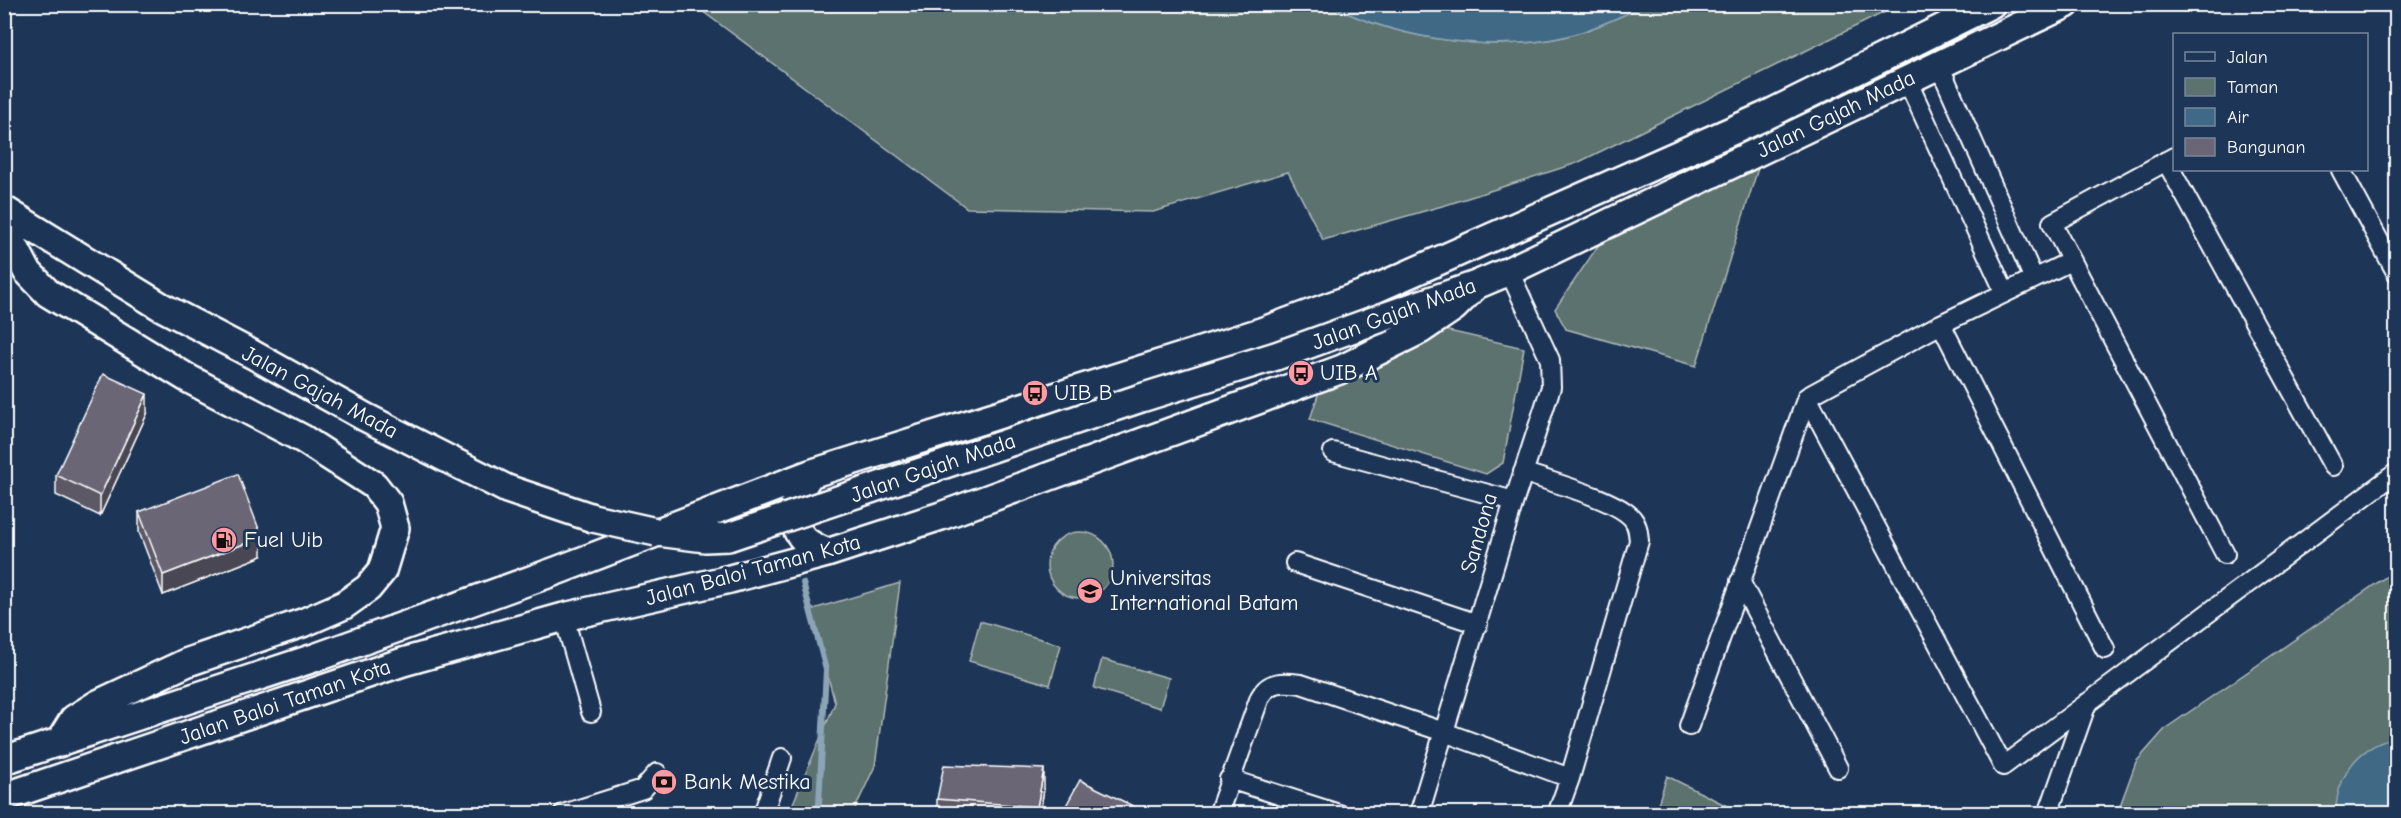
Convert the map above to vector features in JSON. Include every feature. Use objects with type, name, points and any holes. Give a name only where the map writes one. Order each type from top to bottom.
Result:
[{"type":"highway","name":"Jalan Gajah Mada","points":[[654,532],[810,474],[1261,332],[1366,292],[1763,117],[1991,4]]},
{"type":"highway","name":"Jalan Gajah Mada","points":[[4,210],[160,306],[365,417],[507,489],[593,518],[656,532],[705,538],[728,537],[1141,398],[1276,356],[1476,285],[2066,4]]},
{"type":"highway","points":[[4,216],[12,242],[27,271],[48,293],[189,379],[303,439],[375,485],[388,503],[395,528],[382,571],[368,588],[345,605],[305,622],[188,662],[104,701],[74,719],[59,743]]},
{"type":"highway","name":"Jalan Baloi Taman Kota","points":[[4,797],[402,662],[564,617],[730,579],[827,553],[1077,468],[1342,369],[1420,330],[1454,307],[1476,285]]},
{"type":"highway","points":[[810,474],[798,491],[794,504],[795,523],[802,538],[827,553]]},
{"type":"highway","name":"Jalan Baloi Taman Kota","points":[[4,760],[317,657],[556,571],[654,532]]},
{"type":"street","points":[[1939,64],[2034,279]]},
{"type":"street","points":[[1907,80],[2005,293]]},
{"type":"street","points":[[2170,159],[2052,223],[2225,554]]},
{"type":"street","points":[[2176,171],[2333,466]]},
{"type":"street","points":[[2342,171],[2397,272]]},
{"type":"street","points":[[1689,726],[1807,397],[1941,324],[2071,261]]},
{"type":"street","name":"Sandona","points":[[1419,813],[1551,387],[1550,360],[1509,271]]},
{"type":"street","points":[[1941,324],[2105,649]]},
{"type":"street","points":[[1807,397],[2003,766],[2397,473]]},
{"type":"street","points":[[1333,452],[1514,501]]},
{"type":"street","points":[[1523,472],[1611,504],[1631,517],[1637,525],[1639,541],[1570,778],[1557,813]]},
{"type":"street","points":[[1295,563],[1478,624]]},
{"type":"street","points":[[1740,580],[1838,768]]},
{"type":"street","points":[[564,617],[591,712]]},
{"type":"street","points":[[1218,813],[1264,689],[1278,682],[1301,684],[1444,732],[1570,778]]},
{"type":"street","points":[[2048,813],[2087,703]]},
{"type":"street","points":[[763,813],[782,758]]},
{"type":"street","points":[[563,813],[643,789],[657,773]]},
{"type":"street","points":[[1229,779],[1339,813]]},
{"type":"green space","points":[[694,5],[1330,5],[1357,17],[1419,35],[1452,41],[1517,43],[1549,40],[1578,33],[1646,5],[1899,5],[1577,163],[1449,204],[1323,240],[1288,172],[1153,212],[967,208]]},
{"type":"green space","points":[[1760,162],[1696,366],[1566,329],[1555,309],[1604,237]]},
{"type":"green space","points":[[1444,330],[1524,348],[1503,463],[1486,474],[1310,419],[1321,386]]},
{"type":"green space","points":[[1080,532],[1093,535],[1103,542],[1110,552],[1113,565],[1110,578],[1103,588],[1093,595],[1080,598],[1067,595],[1057,588],[1050,578],[1047,565],[1050,552],[1057,542],[1067,535]]},
{"type":"green space","points":[[2396,570],[2396,813],[2117,814],[2136,762],[2166,728]]},
{"type":"green space","points":[[900,583],[875,766],[853,813],[789,813],[835,703],[810,610]]},
{"type":"green space","points":[[980,621],[1061,645],[1050,685],[969,661]]},
{"type":"green space","points":[[1102,659],[1169,678],[1160,708],[1094,688]]},
{"type":"green space","points":[[1667,776],[1741,813],[1655,813]]},
{"type":"water","points":[[1330,5],[1646,5],[1578,33],[1548,40],[1484,43],[1451,41],[1419,35],[1357,17]]},
{"type":"water","points":[[2396,738],[2396,813],[2337,813],[2339,790],[2353,762],[2368,749]]},
{"type":"building","points":[[103,374],[147,394],[100,496],[56,475]]},
{"type":"building","points":[[238,474],[262,537],[163,575],[139,512]]},
{"type":"building","points":[[944,765],[1044,769],[1037,807],[937,799]]},
{"type":"building","points":[[1080,780],[1147,813],[1062,813]]},
{"type":"building","points":[[936,807],[950,813],[933,813]]},
{"type":"waterway","points":[[803,583],[826,670],[819,804],[815,814]]},
{"type":"place","name":"UIB A","points":[[1301,373]]},
{"type":"place","name":"UIB B","points":[[1035,393]]},
{"type":"place","name":"Fuel Uib","points":[[224,540]]},
{"type":"place","name":"Universitas International Batam","points":[[1090,591]]},
{"type":"place","name":"Bank Mestika","points":[[664,782]]}]
